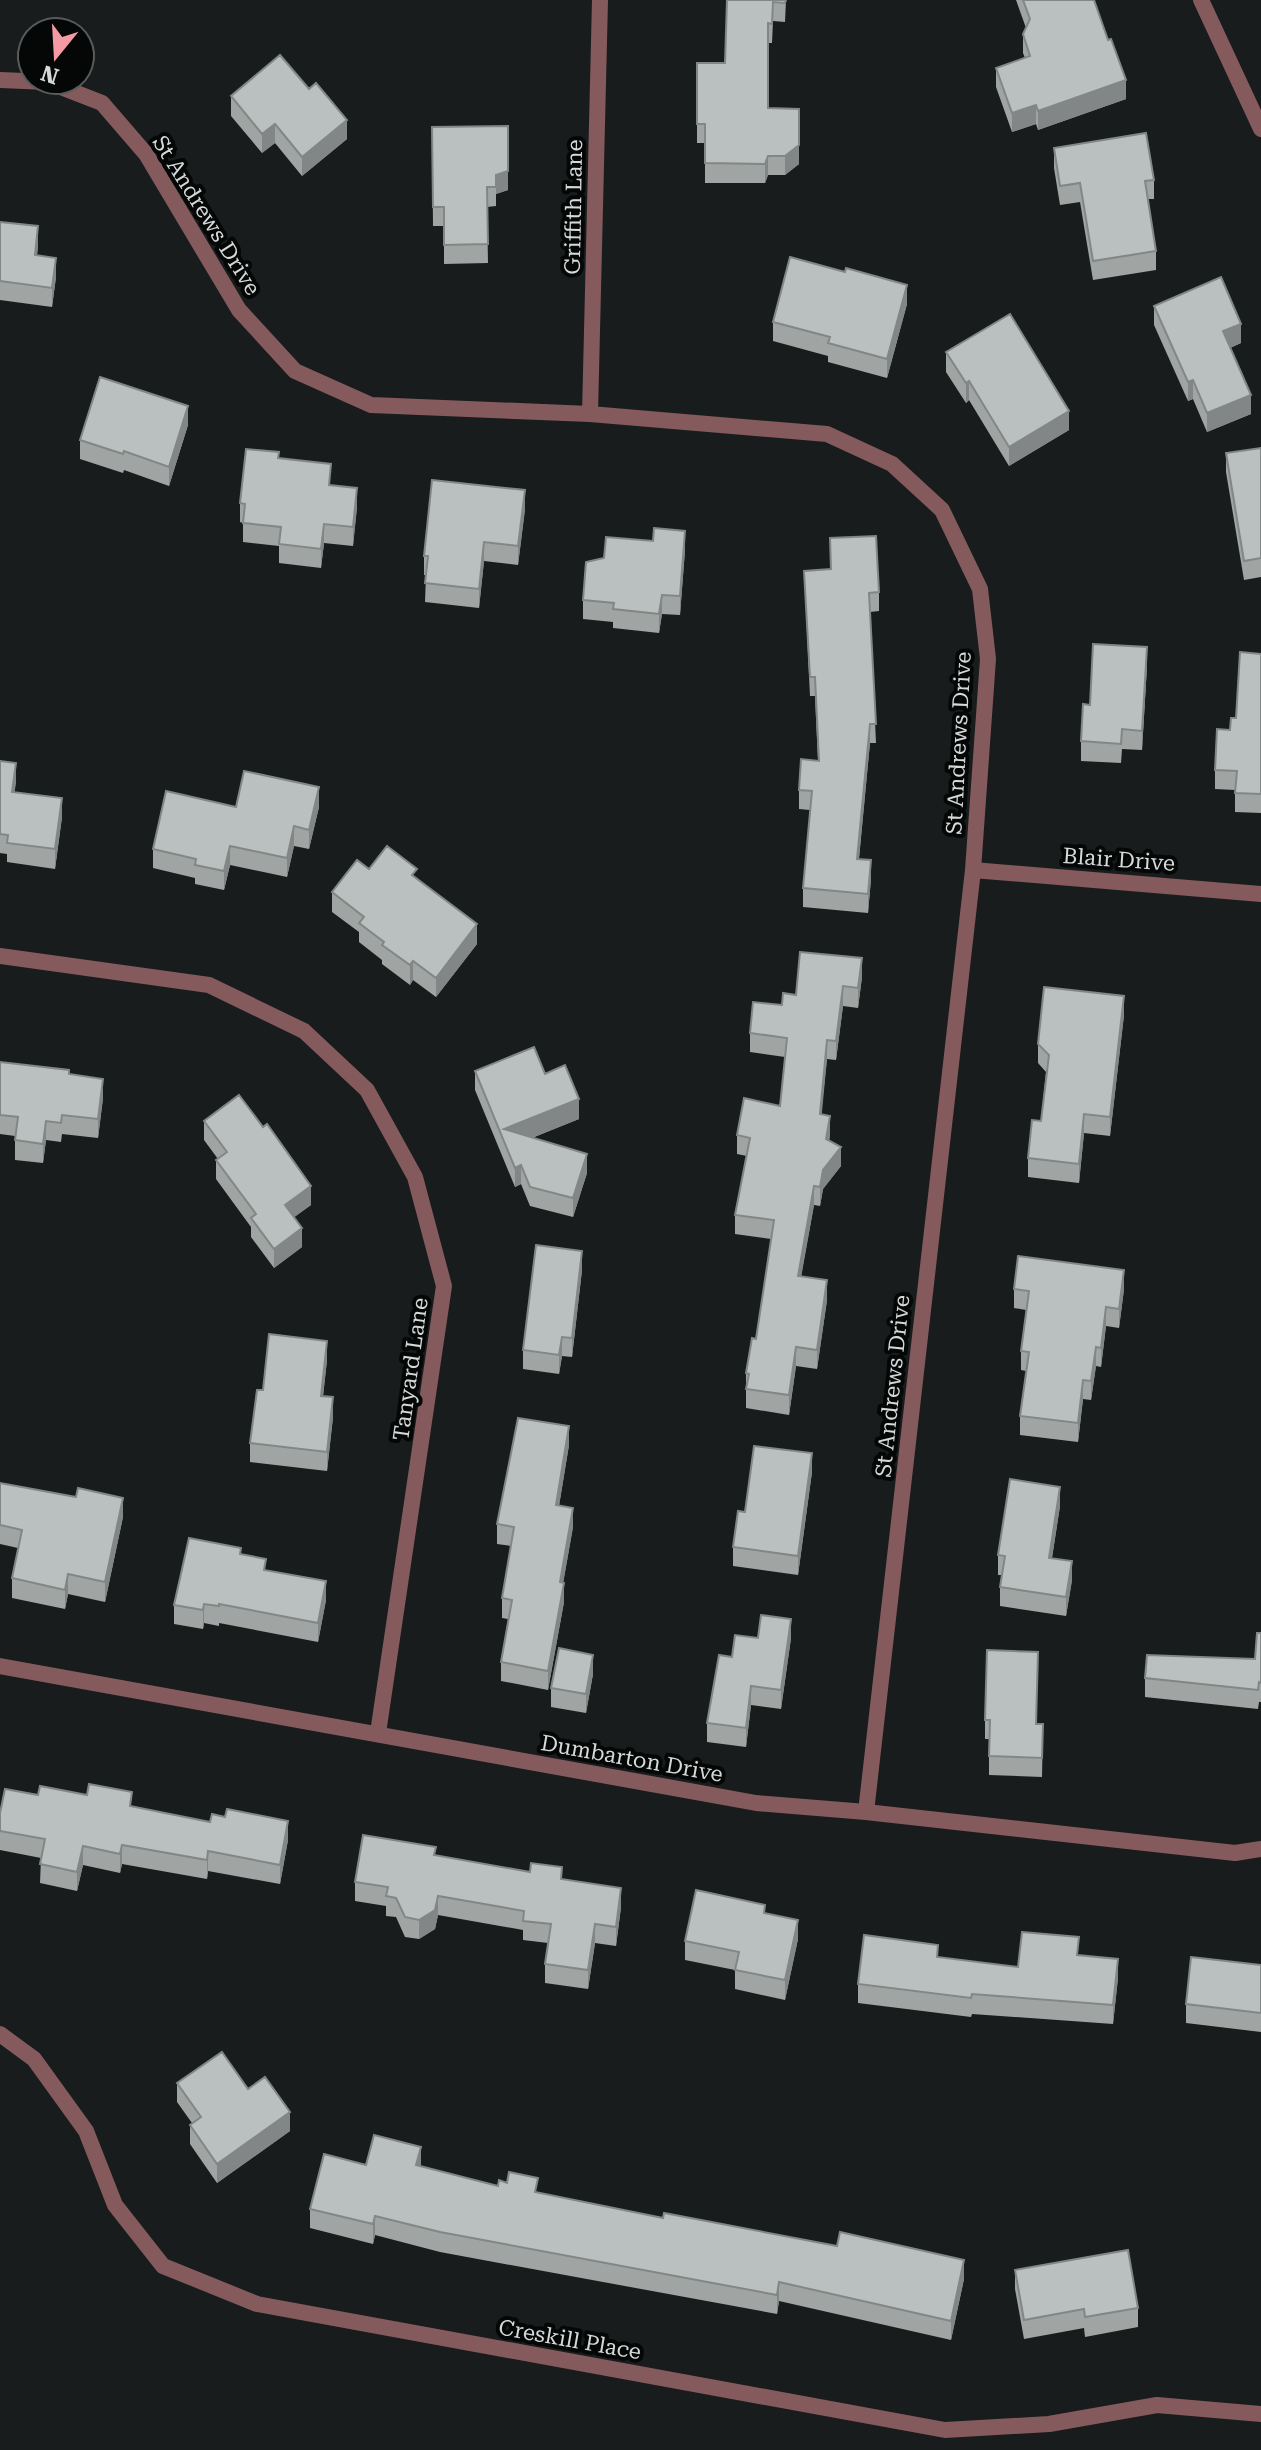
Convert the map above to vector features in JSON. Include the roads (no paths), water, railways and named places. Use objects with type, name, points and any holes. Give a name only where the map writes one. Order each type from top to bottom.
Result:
[{"type":"street","name":"Griffith Lane","points":[[590,414],[600,0]]},
{"type":"street","points":[[1201,0],[1261,129]]},
{"type":"street","name":"St Andrews Drive","points":[[0,80],[48,82],[102,103],[146,154],[239,310],[295,371],[371,405],[590,414],[827,434],[892,464],[942,510],[980,589],[988,659],[973,870],[866,1812]]},
{"type":"street","name":"Blair Drive","points":[[973,870],[1261,894]]},
{"type":"street","name":"Tanyard Lane","points":[[0,956],[209,985],[304,1031],[367,1090],[415,1177],[444,1286],[378,1733]]},
{"type":"street","name":"Dumbarton Drive","points":[[0,1666],[756,1803],[866,1812],[1235,1853],[1261,1849]]},
{"type":"street","name":"Creskill Place","points":[[0,2034],[34,2059],[86,2131],[115,2205],[163,2266],[257,2304],[945,2430],[1049,2424],[1157,2405],[1261,2414]]}]
